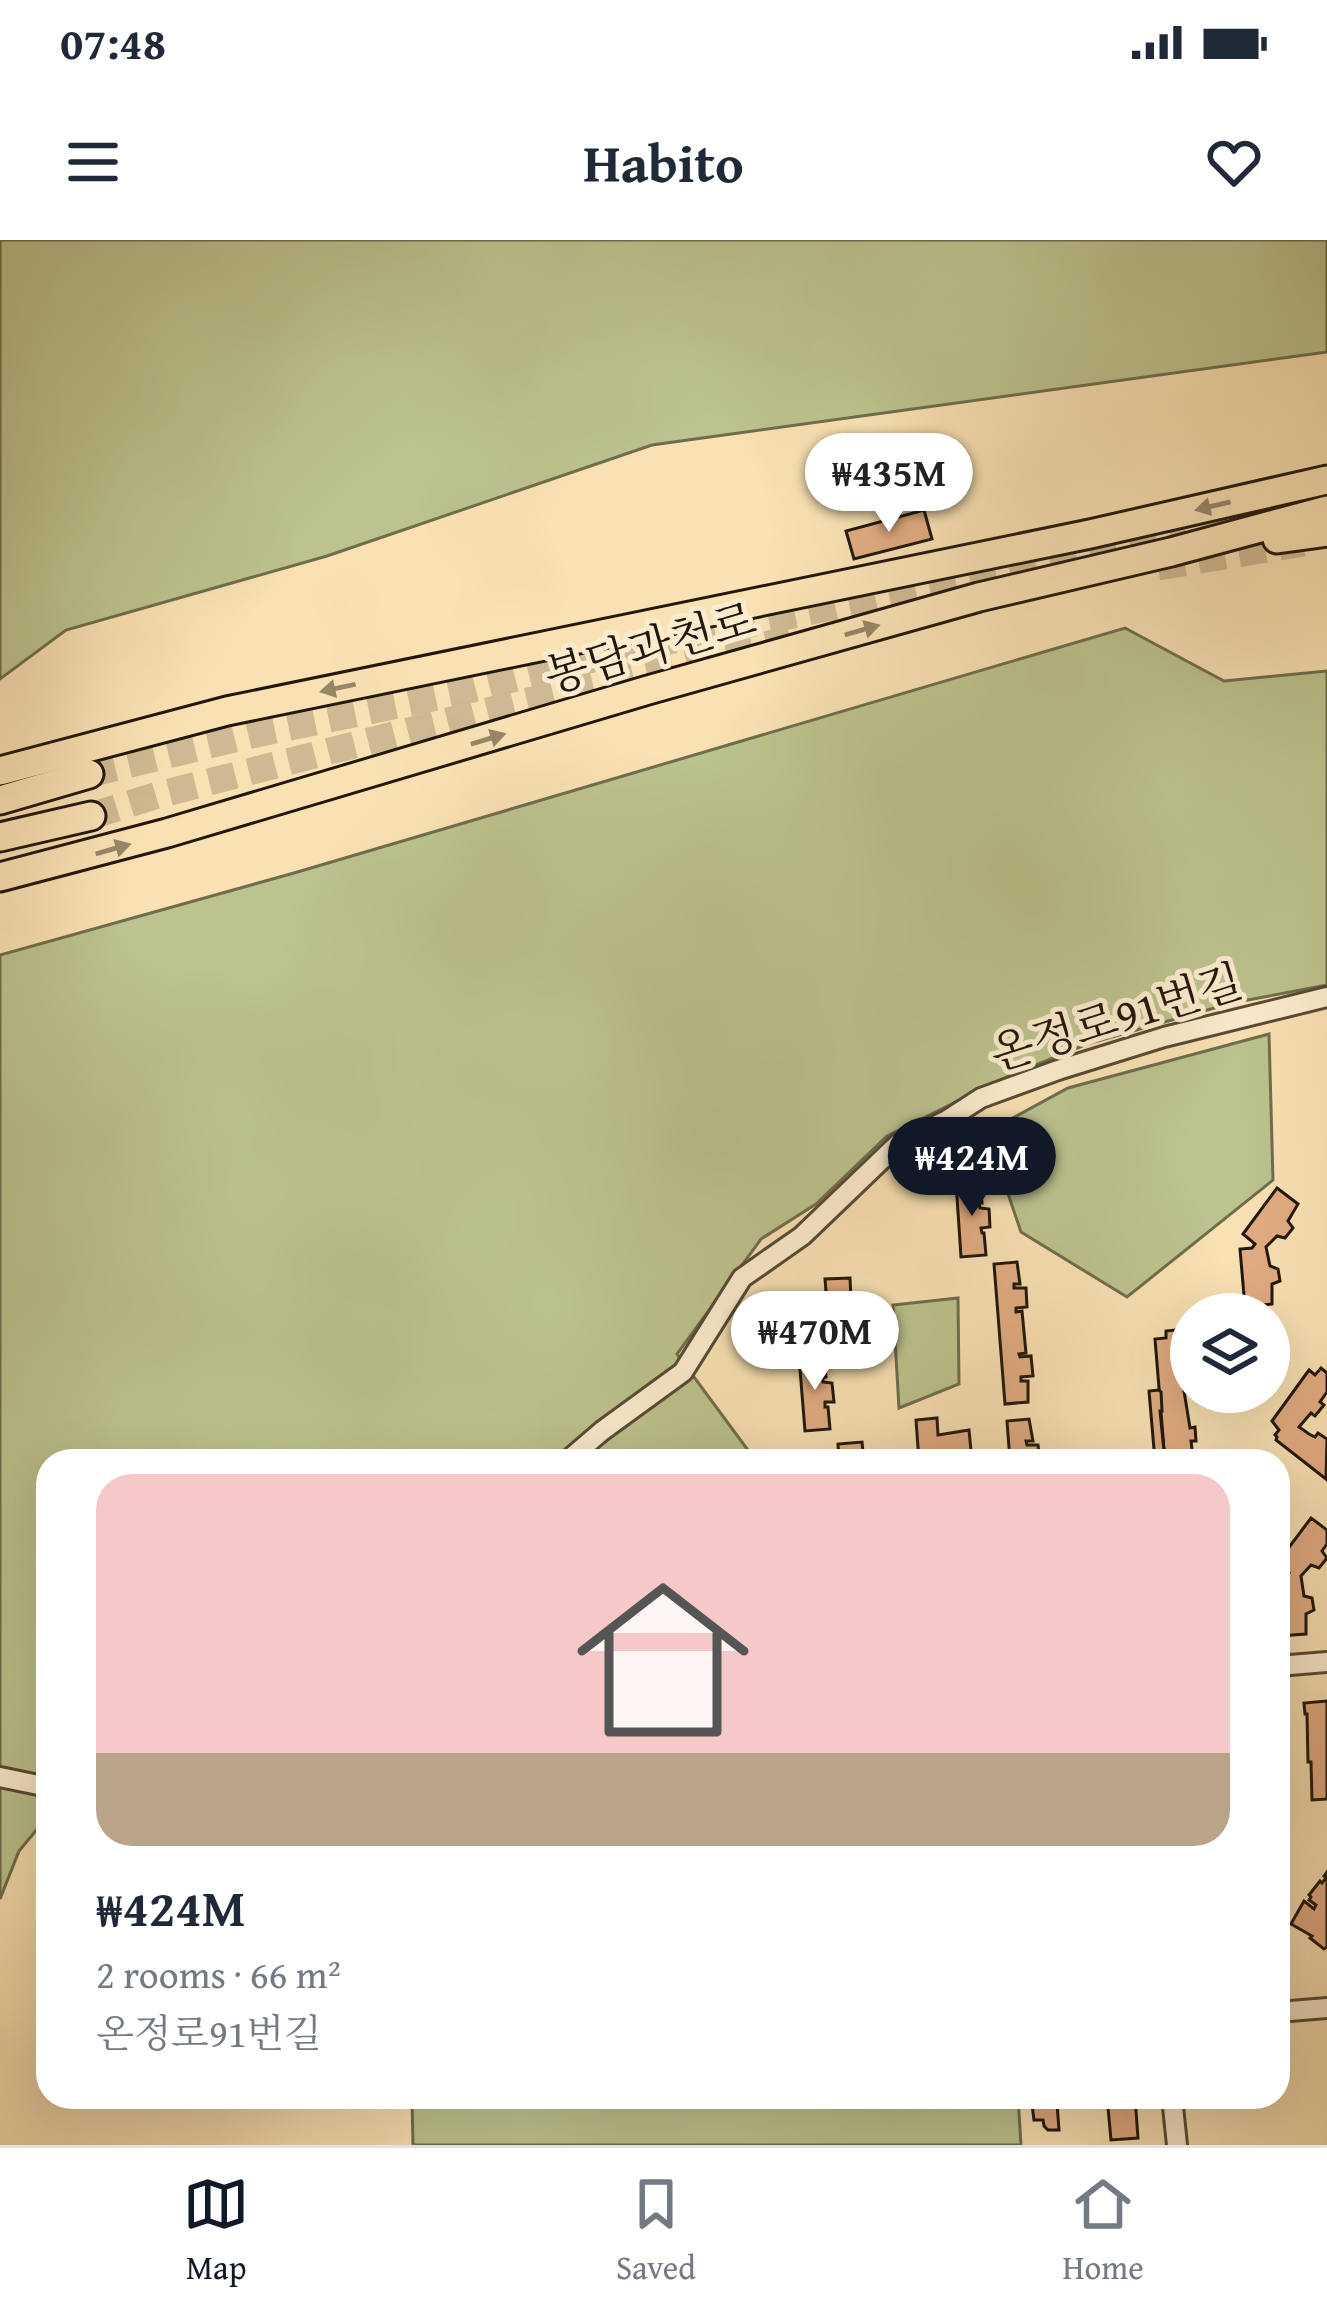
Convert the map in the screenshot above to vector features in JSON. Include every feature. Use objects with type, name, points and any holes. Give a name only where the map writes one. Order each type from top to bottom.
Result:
[{"type":"highway","name":"봉담과천로","points":[[0,771],[227,711],[1090,534],[1327,480]]},
{"type":"highway","name":"봉담과천로","points":[[0,878],[979,597],[1327,510]]},
{"type":"highway","points":[[1171,552],[1327,532]]},
{"type":"highway","points":[[0,800],[89,774]]},
{"type":"highway","points":[[0,837],[91,816]]},
{"type":"street","name":"온정로91번길","points":[[581,1449],[683,1372],[742,1278],[802,1236],[899,1144],[981,1098],[1058,1070],[1163,1037],[1327,997]]},
{"type":"street","points":[[1290,1665],[1327,1663]]},
{"type":"street","points":[[0,1777],[36,1784]]},
{"type":"street","points":[[1290,2011],[1327,2008]]},
{"type":"street","points":[[1173,2109],[1177,2145]]},
{"type":"green space","points":[[0,240],[1327,240],[1327,352],[652,445],[327,556],[66,630],[0,679]]},
{"type":"green space","points":[[1125,628],[1224,681],[1327,671],[1327,985],[1232,1003],[1087,1044],[1002,1079],[887,1136],[816,1204],[761,1239],[677,1354],[747,1449],[36,1449],[36,1830],[19,1851],[0,1899],[0,955]]},
{"type":"green space","points":[[1269,1034],[1273,1180],[1127,1297],[1021,1232],[987,1132],[1068,1088]]},
{"type":"green space","points":[[958,1298],[959,1384],[899,1408],[893,1305]]},
{"type":"green space","points":[[412,2109],[1019,2109],[1021,2145],[413,2145]]},
{"type":"building","points":[[924,510],[932,539],[854,559],[846,531]]},
{"type":"building","points":[[980,1180],[980,1208],[989,1209],[990,1227],[981,1228],[986,1255],[961,1257],[956,1182]]},
{"type":"building","points":[[1277,1188],[1298,1204],[1288,1221],[1293,1228],[1266,1247],[1280,1281],[1272,1284],[1272,1293],[1244,1293],[1240,1249],[1255,1244],[1243,1234]]},
{"type":"building","points":[[1017,1262],[1020,1284],[1014,1288],[1026,1288],[1027,1307],[1016,1308],[1022,1311],[1026,1353],[1019,1354],[1031,1356],[1033,1376],[1021,1377],[1028,1381],[1028,1402],[1005,1404],[994,1264]]},
{"type":"building","points":[[850,1278],[848,1301],[858,1306],[860,1325],[851,1325],[855,1352],[831,1354],[825,1279]]},
{"type":"building","points":[[1170,1331],[1170,1413],[1188,1413],[1190,1428],[1195,1427],[1192,1449],[1164,1449],[1155,1339],[1166,1338]]},
{"type":"building","points":[[824,1355],[823,1382],[832,1383],[834,1402],[825,1402],[830,1429],[805,1431],[799,1357]]},
{"type":"building","points":[[1321,1368],[1327,1373],[1327,1392],[1320,1402],[1324,1405],[1299,1427],[1327,1439],[1326,1479],[1276,1440],[1279,1430],[1272,1421],[1278,1413],[1290,1413],[1290,1396],[1309,1370],[1315,1375]]},
{"type":"building","points":[[1149,1391],[1161,1392],[1164,1449],[1154,1449]]},
{"type":"building","points":[[937,1418],[938,1435],[969,1430],[971,1449],[918,1449],[916,1420]]},
{"type":"building","points":[[1029,1419],[1033,1441],[1026,1441],[1027,1445],[1038,1445],[1038,1449],[1009,1449],[1007,1421]]},
{"type":"building","points":[[862,1442],[863,1449],[838,1449],[838,1444]]},
{"type":"building","points":[[1311,1518],[1327,1530],[1322,1551],[1327,1558],[1319,1568],[1311,1565],[1301,1576],[1304,1596],[1312,1598],[1314,1610],[1306,1614],[1306,1634],[1290,1635],[1290,1546]]},
{"type":"building","points":[[1327,1701],[1327,1799],[1312,1800],[1304,1703]]},
{"type":"building","points":[[1327,1872],[1324,1949],[1291,1924],[1304,1901],[1314,1909],[1309,1895]]},
{"type":"building","points":[[1033,2109],[1057,2109],[1059,2130],[1048,2130],[1043,2120],[1034,2120]]},
{"type":"building","points":[[1108,2109],[1136,2109],[1138,2138],[1111,2140]]},
{"type":"tunnel","points":[[89,774],[457,693],[636,648],[1101,550],[1186,537]]},
{"type":"tunnel","points":[[1158,567],[1303,543]]},
{"type":"tunnel","points":[[91,816],[499,708],[790,639]]}]
